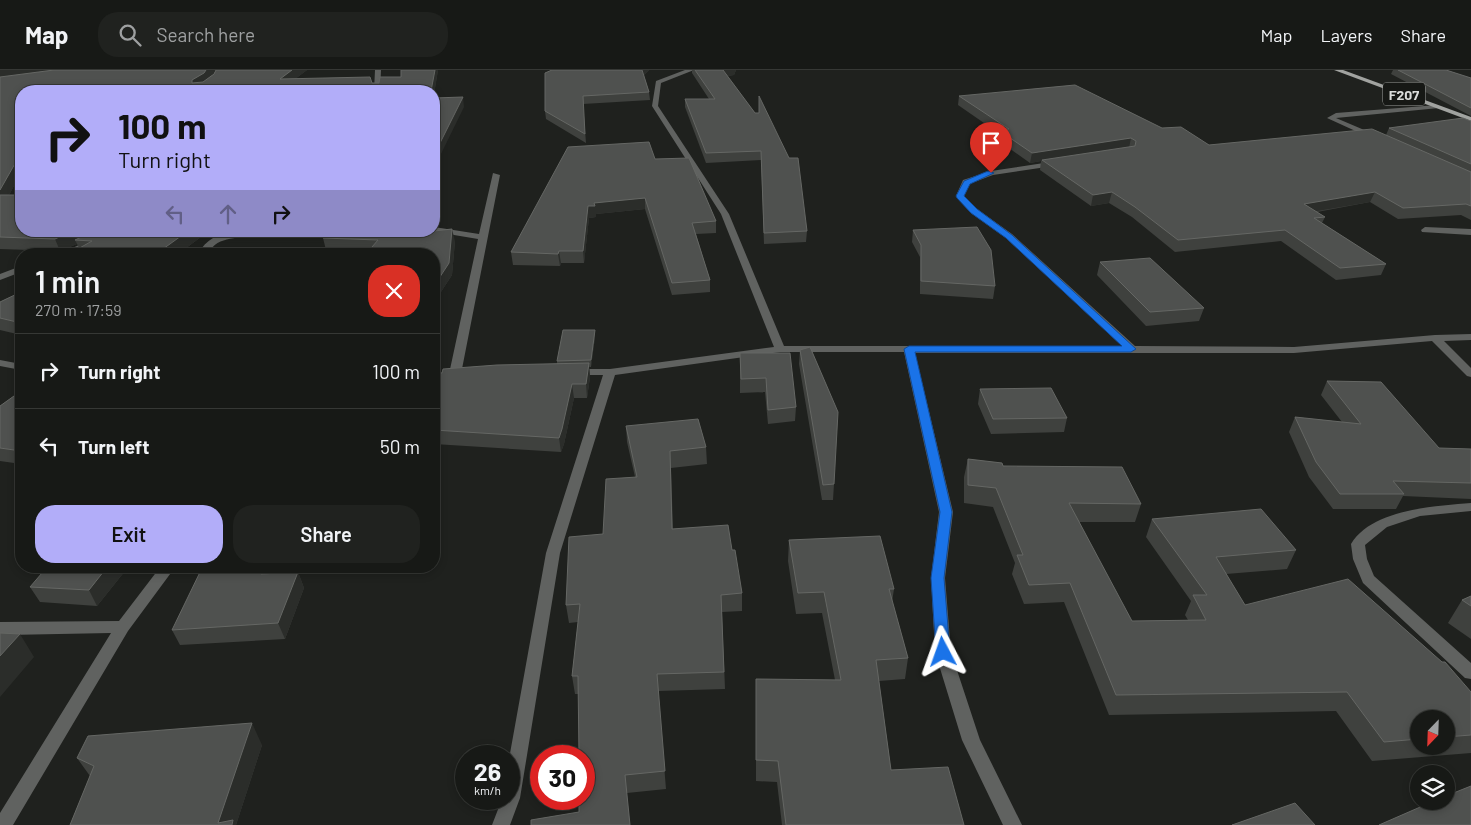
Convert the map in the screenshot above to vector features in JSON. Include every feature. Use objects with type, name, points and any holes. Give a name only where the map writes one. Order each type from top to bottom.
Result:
[{"type":"main road","name":"F207","points":[[1337,70],[1471,119]]},
{"type":"street","points":[[377,85],[378,70]]},
{"type":"street","points":[[691,70],[658,82],[655,106],[725,214],[780,350]]},
{"type":"street","points":[[1380,140],[1330,118],[1336,115],[1437,107]]},
{"type":"street","points":[[1065,162],[991,173],[966,182],[960,196],[974,211],[1009,236],[1131,349]]},
{"type":"street","points":[[441,376],[460,374],[482,237],[496,175]]},
{"type":"street","points":[[1425,230],[1471,232]]},
{"type":"street","points":[[440,231],[482,237]]},
{"type":"street","points":[[79,248],[98,237]]},
{"type":"street","points":[[206,248],[212,241],[228,237]]},
{"type":"street","points":[[0,277],[15,271]]},
{"type":"street","points":[[562,372],[610,372],[780,350],[1294,350],[1435,338],[1471,337]]},
{"type":"street","points":[[1435,338],[1471,374]]},
{"type":"street","points":[[909,349],[946,512],[938,578],[943,652],[971,740],[1013,825]]},
{"type":"street","points":[[0,362],[15,366]]},
{"type":"street","points":[[501,825],[511,798],[553,553],[610,372]]},
{"type":"street","points":[[1471,507],[1419,512],[1382,524],[1358,544],[1360,559],[1368,578],[1471,673]]},
{"type":"street","points":[[3,825],[124,627],[164,573]]},
{"type":"street","points":[[0,628],[124,627]]},
{"type":"building","points":[[54,70],[206,70],[192,80],[192,83],[203,82],[214,74],[216,70],[292,70],[280,79],[370,77],[372,83],[379,83],[380,77],[401,77],[401,70],[435,70],[432,85],[15,85],[15,164],[0,190],[0,77]]},
{"type":"building","points":[[552,70],[642,70],[649,92],[583,96],[585,134],[545,111],[545,73]]},
{"type":"building","points":[[695,70],[723,70],[755,113],[759,113],[759,96],[789,158],[798,158],[807,231],[764,233],[761,151],[706,153],[685,99],[715,99]]},
{"type":"building","points":[[1398,70],[1446,70],[1471,78],[1471,108]]},
{"type":"building","points":[[1075,85],[1162,128],[1181,127],[1209,145],[1372,129],[1471,172],[1471,206],[1466,204],[1403,208],[1375,192],[1304,204],[1325,217],[1314,218],[1386,264],[1340,268],[1285,230],[1178,240],[1112,192],[1093,195],[1042,160],[1135,146],[1136,141],[1131,138],[1032,153],[997,129],[1009,129],[959,96]]},
{"type":"building","points":[[463,97],[440,143],[440,98]]},
{"type":"building","points":[[1463,118],[1471,121],[1471,164],[1389,128]]},
{"type":"building","points":[[649,142],[655,159],[689,158],[716,221],[692,223],[710,280],[672,283],[645,198],[594,203],[595,206],[588,206],[583,251],[559,251],[558,254],[511,252],[568,147]]},
{"type":"building","points":[[0,195],[15,195],[15,237],[60,237],[55,239],[0,237]]},
{"type":"building","points":[[977,227],[991,250],[995,286],[921,281],[921,245],[913,230]]},
{"type":"building","points":[[452,229],[449,263],[440,277],[440,248],[371,248],[378,240],[323,238],[440,237],[440,230]]},
{"type":"building","points":[[81,237],[180,237],[164,248],[80,248],[92,241],[75,240]]},
{"type":"building","points":[[1150,258],[1204,308],[1150,312],[1100,262]]},
{"type":"building","points":[[15,295],[15,322],[0,318],[0,302]]},
{"type":"building","points":[[563,330],[595,330],[591,360],[557,361]]},
{"type":"building","points":[[810,347],[838,412],[834,484],[823,485],[800,350]]},
{"type":"building","points":[[740,353],[790,353],[796,407],[768,410],[766,378],[741,379]]},
{"type":"building","points":[[589,363],[586,384],[572,384],[559,438],[440,430],[440,373],[442,373],[443,369],[497,365]]},
{"type":"building","points":[[1327,381],[1381,382],[1439,448],[1471,449],[1471,483],[1393,481],[1404,494],[1340,494],[1316,462],[1295,417],[1361,424]]},
{"type":"building","points":[[1051,388],[1067,418],[993,419],[980,389]]},
{"type":"building","points":[[15,395],[15,450],[0,448],[0,406]]},
{"type":"building","points":[[698,419],[706,447],[670,451],[672,529],[728,525],[732,550],[735,550],[742,593],[721,595],[724,672],[657,674],[665,771],[625,775],[630,825],[531,825],[531,820],[579,812],[579,810],[595,810],[595,745],[579,745],[578,676],[572,676],[580,604],[566,605],[569,537],[603,534],[606,479],[637,477],[626,426]]},
{"type":"building","points":[[968,459],[1002,463],[1003,466],[1122,467],[1141,504],[1069,503],[1132,621],[1206,620],[1193,595],[1207,595],[1152,519],[1261,509],[1296,550],[1216,557],[1245,605],[1348,579],[1442,662],[1445,662],[1471,692],[1471,735],[1455,736],[1455,710],[1410,710],[1410,740],[1384,742],[1347,692],[1116,695],[1070,583],[1029,585],[1017,555],[1023,555],[996,488],[968,485]]},
{"type":"building","points":[[880,536],[894,589],[889,589],[908,658],[876,660],[891,770],[948,767],[964,825],[786,825],[778,761],[756,760],[756,679],[841,680],[824,592],[798,593],[789,540]]},
{"type":"building","points":[[42,573],[102,573],[89,590],[30,587]]},
{"type":"building","points":[[200,573],[298,573],[278,623],[172,630]]},
{"type":"building","points":[[1471,596],[1471,606],[1462,600]]},
{"type":"building","points":[[0,633],[20,634],[0,656]]},
{"type":"building","points":[[252,723],[218,823],[233,820],[232,825],[70,825],[94,766],[77,758],[88,736]]},
{"type":"building","points":[[1471,786],[1471,825],[1379,825],[1413,810],[1455,810],[1455,792]]},
{"type":"building","points":[[1295,803],[1315,825],[1232,825]]},
{"type":"route","points":[[943,652],[938,578],[946,512],[909,349],[1131,349],[1009,236],[974,211],[960,196],[966,182],[991,173]]}]
